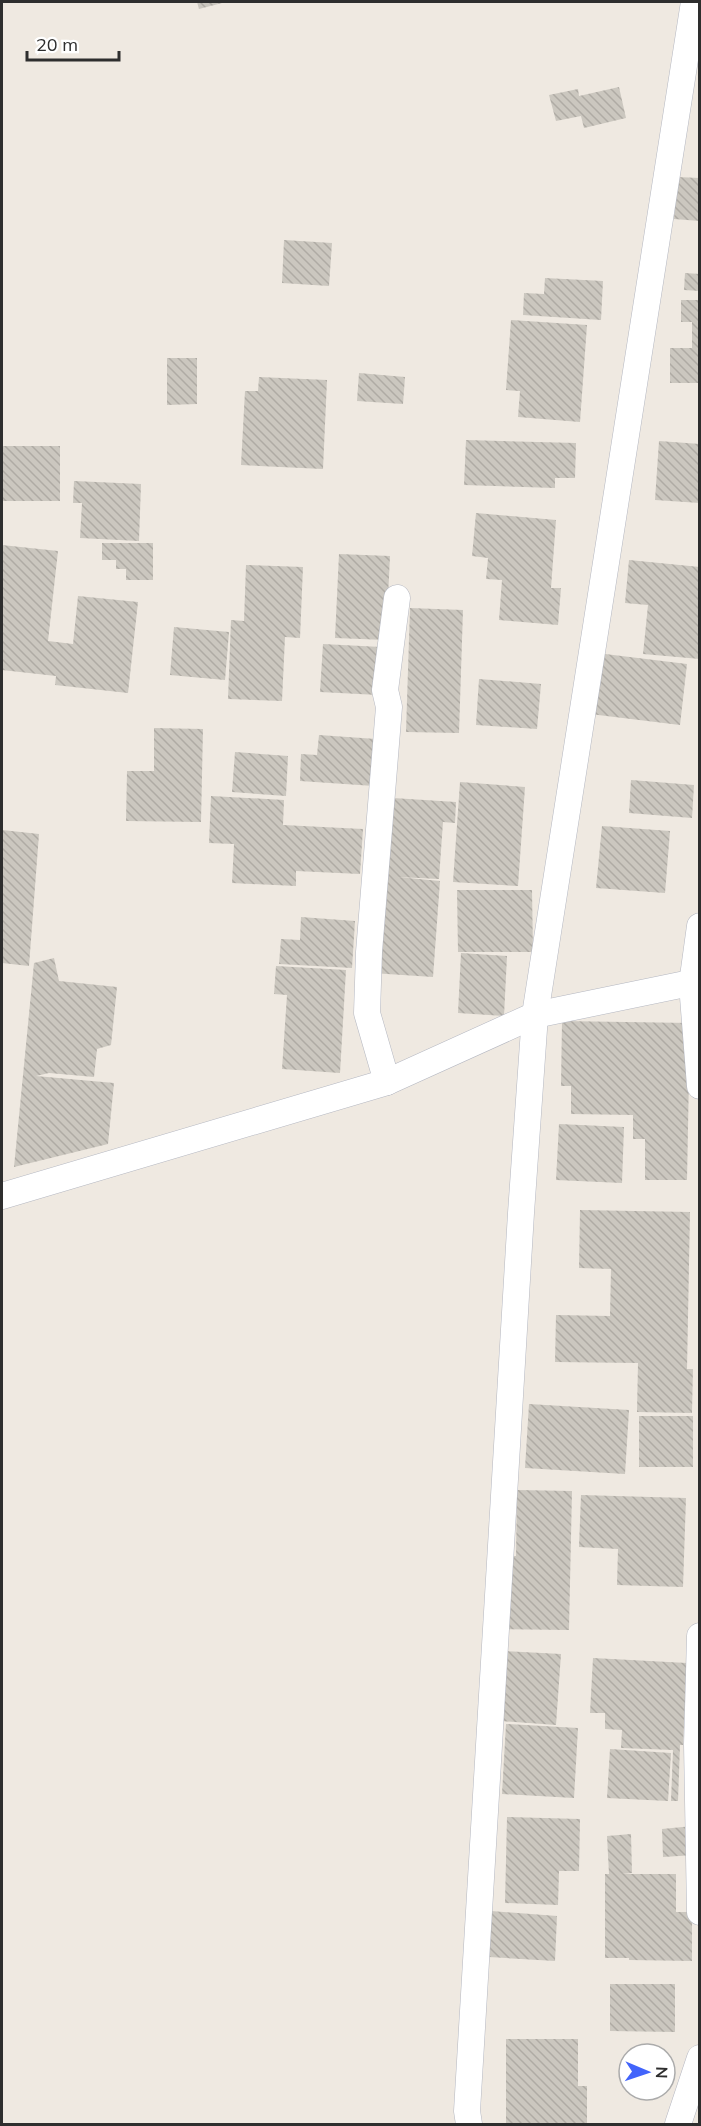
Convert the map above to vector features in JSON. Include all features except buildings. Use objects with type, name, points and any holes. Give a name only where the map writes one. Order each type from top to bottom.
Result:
[{"type":"street","points":[[469,2124],[468,2087],[535,1016],[694,2]]},
{"type":"street","points":[[387,1082],[367,1013],[369,952],[389,707],[385,690],[397,598]]},
{"type":"street","points":[[699,926],[696,982],[699,1086]]},
{"type":"street","points":[[2,1196],[387,1082],[535,1016],[696,982]]},
{"type":"street","points":[[699,1636],[697,1744],[699,1912]]},
{"type":"street","points":[[678,2124],[699,2058]]}]
